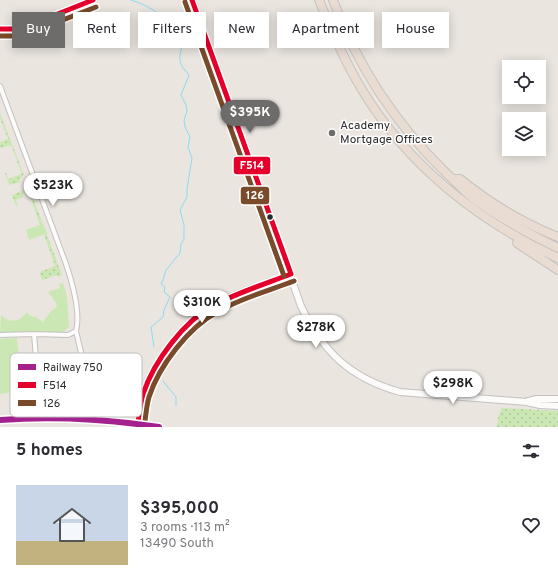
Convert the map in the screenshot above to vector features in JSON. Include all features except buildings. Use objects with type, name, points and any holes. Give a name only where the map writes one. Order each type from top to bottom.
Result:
[{"type":"highway","points":[[319,0],[337,44],[361,88],[390,130],[410,155],[456,196],[486,219],[523,241],[558,258]]},
{"type":"highway","points":[[333,0],[351,43],[368,75],[396,118],[417,142],[473,198],[497,215],[558,248]]},
{"type":"highway","points":[[424,168],[431,180],[467,210],[491,228],[558,270]]},
{"type":"highway","points":[[453,179],[460,179],[509,214],[538,229],[558,237]]},
{"type":"main road","points":[[0,30],[25,27],[93,0]]},
{"type":"main road","points":[[192,0],[291,274],[301,306],[318,338],[339,361],[382,387],[400,392],[527,402],[540,405],[558,406]]},
{"type":"main road","points":[[142,401],[143,394],[151,377],[176,338],[188,324],[203,312],[230,298],[291,274]]},
{"type":"main road","points":[[527,402],[537,399],[558,399]]},
{"type":"main road","points":[[138,427],[140,417]]},
{"type":"street","points":[[0,86],[70,276],[76,305],[76,331],[81,353]]},
{"type":"street","points":[[0,336],[34,334],[68,335],[76,331]]},
{"type":"street","points":[[34,334],[35,353]]},
{"type":"green space","points":[[0,113],[24,175],[20,179],[20,182],[9,185],[5,173],[8,179],[22,174],[11,145],[0,148],[0,142],[8,139],[0,118]]},
{"type":"green space","points":[[24,190],[25,193],[23,194],[23,197],[16,200],[18,206],[16,206],[12,195]]},
{"type":"green space","points":[[32,195],[62,275],[58,277],[57,275],[42,280],[40,272],[55,266],[44,234],[28,233],[27,230],[40,225],[30,196]]},
{"type":"green space","points":[[43,224],[47,233],[29,240],[26,230]]},
{"type":"green space","points":[[63,283],[67,296],[69,327],[63,332],[0,333],[1,315],[7,320],[14,321],[21,318],[27,312],[30,316],[36,317],[43,322],[52,310],[55,309],[57,304],[48,292],[60,288],[59,284]]},
{"type":"green space","points":[[17,338],[18,353],[10,353],[10,393],[0,394],[0,339]]},
{"type":"green space","points":[[502,408],[558,411],[558,427],[497,427],[498,417]]},
{"type":"waterway","points":[[131,0],[154,10],[167,22],[176,39],[182,46],[180,62],[189,75],[181,95],[186,105],[187,111],[184,120],[185,127],[190,137],[188,147],[192,158],[187,197],[180,210],[184,225],[184,239],[181,244],[180,253],[166,270],[161,284],[165,287],[164,292],[170,297],[164,310],[163,317],[151,327],[154,347]]},
{"type":"waterway","points":[[163,381],[176,397],[176,405]]},
{"type":"rail line","name":"750","points":[[0,420],[40,418],[80,419],[159,427]]},
{"type":"transit line","name":"F514","points":[[0,29],[16,29],[25,27],[93,0]]},
{"type":"transit line","name":"F514","points":[[192,0],[291,274]]},
{"type":"transit line","name":"126","points":[[185,2],[284,276]]},
{"type":"transit line","name":"126","points":[[0,36],[17,36],[27,34],[96,7]]},
{"type":"transit line","name":"F514","points":[[142,398],[148,381],[162,356],[181,331],[192,321],[203,312],[223,300],[291,274]]},
{"type":"transit line","name":"126","points":[[144,427],[147,404],[154,385],[167,361],[185,338],[206,319],[226,307],[294,281]]},
{"type":"transit line","name":"F514","points":[[137,427],[139,417]]},
{"type":"place","name":"Academy Mortgage Offices","points":[[332,133]]}]
